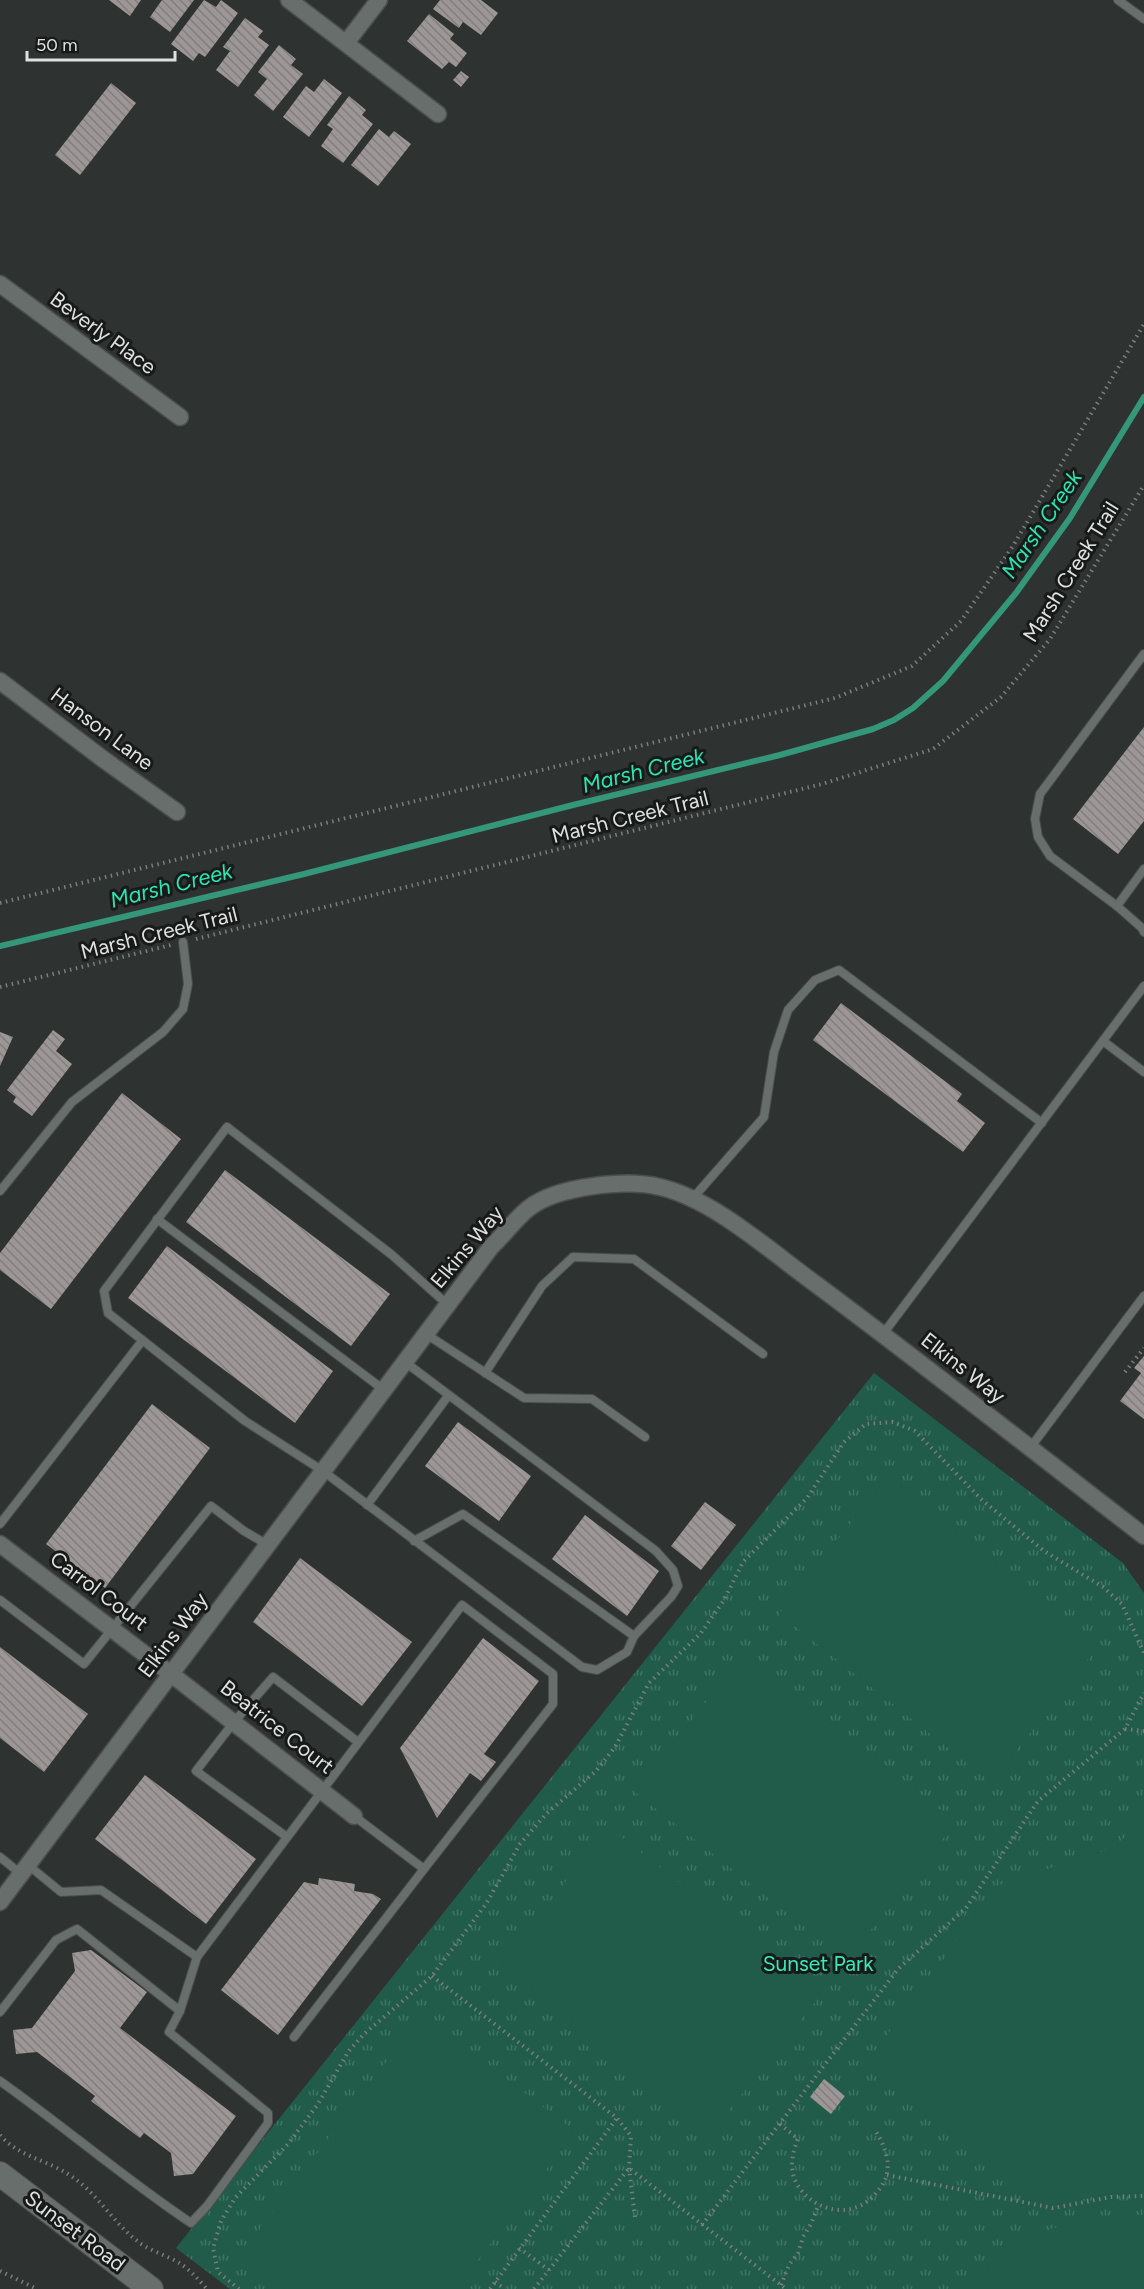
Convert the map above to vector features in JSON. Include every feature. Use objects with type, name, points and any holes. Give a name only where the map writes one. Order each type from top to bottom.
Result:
[{"type":"street","points":[[290,0],[438,114]]},
{"type":"street","points":[[346,43],[379,0]]},
{"type":"street","name":"Beverly Place","points":[[0,284],[180,417]]},
{"type":"street","name":"Hanson Lane","points":[[0,681],[177,812]]},
{"type":"street","name":"Elkins Way","points":[[0,1902],[491,1247],[530,1208],[557,1194],[608,1184],[659,1187],[693,1198],[727,1219],[883,1334],[1144,1536]]},
{"type":"street","name":"Carrol Court","points":[[0,1544],[171,1674]]},
{"type":"street","name":"Beatrice Court","points":[[171,1674],[354,1816]]},
{"type":"street","name":"Sunset Road","points":[[0,2174],[151,2289]]},
{"type":"lane","points":[[1118,0],[1144,19]]},
{"type":"lane","points":[[1144,654],[1040,794],[1035,819],[1038,837],[1050,856],[1116,906],[1144,932]]},
{"type":"lane","points":[[1116,906],[1144,869]]},
{"type":"lane","points":[[0,1191],[72,1102],[163,1032],[183,1009],[188,984],[183,942]]},
{"type":"lane","points":[[693,1198],[764,1117],[774,1052],[789,1010],[815,980],[839,970],[1042,1123]]},
{"type":"lane","points":[[883,1334],[1144,986]]},
{"type":"lane","points":[[1103,1041],[1144,1072]]},
{"type":"lane","points":[[405,1362],[656,1551],[673,1570],[678,1586],[671,1597],[634,1636],[627,1652],[597,1670],[582,1667],[323,1472],[245,1421],[142,1341],[108,1314],[104,1291],[227,1127],[392,1256],[448,1305]]},
{"type":"lane","points":[[157,1219],[384,1390]]},
{"type":"lane","points":[[485,1373],[542,1286],[573,1257],[634,1259],[763,1354]]},
{"type":"lane","points":[[1030,1448],[1144,1296]]},
{"type":"lane","points":[[426,1334],[524,1398],[591,1399],[645,1437]]},
{"type":"lane","points":[[0,1524],[142,1341]]},
{"type":"lane","points":[[367,1505],[448,1396]]},
{"type":"lane","points":[[0,1600],[84,1664],[211,1506],[244,1531],[268,1545]]},
{"type":"lane","points":[[414,1541],[463,1514],[634,1636]]},
{"type":"lane","points":[[0,2081],[47,2114],[151,2197],[191,2223],[207,2206],[268,2123],[268,2113],[169,2032],[180,2011],[197,1957],[462,1605],[553,1674],[554,1704],[294,2037]]},
{"type":"lane","points":[[287,1837],[196,1771],[273,1677],[358,1742]]},
{"type":"lane","points":[[354,1816],[424,1869]]},
{"type":"lane","points":[[0,1857],[61,1892],[101,1890],[197,1957]]},
{"type":"lane","points":[[0,2012],[56,1940],[77,1929],[180,2011]]},
{"type":"path","points":[[0,903],[835,698],[912,666],[961,621],[1012,546],[1144,324]]},
{"type":"path","name":"Marsh Creek Trail","points":[[0,987],[822,784],[933,749],[1001,697],[1050,639],[1144,484]]},
{"type":"path","points":[[1125,1372],[1144,1348]]},
{"type":"path","points":[[239,2289],[218,2272],[213,2248],[221,2221],[235,2198],[288,2144],[318,2104],[348,2052],[364,2034],[432,1976],[486,1904],[520,1844],[546,1814],[596,1771],[615,1747],[649,1683],[701,1633],[724,1600],[743,1562],[807,1498],[844,1442],[866,1424],[893,1422],[915,1431],[981,1500],[1044,1551],[1102,1587],[1122,1604],[1144,1653]]},
{"type":"path","points":[[702,2225],[898,1969],[966,1908],[1038,1801],[1125,1729],[1144,1693]]},
{"type":"path","points":[[1125,1729],[1144,1731]]},
{"type":"path","points":[[432,1976],[617,2118],[631,2136],[629,2168],[635,2217]]},
{"type":"path","points":[[490,2289],[617,2118]]},
{"type":"path","points":[[780,2124],[798,2139],[793,2152],[793,2174],[797,2185],[806,2197],[818,2206],[830,2210],[861,2206],[873,2197],[887,2175],[883,2143],[875,2130]]},
{"type":"path","points":[[0,2135],[18,2150],[70,2175],[84,2186],[119,2226],[139,2243],[173,2259],[189,2270],[207,2289]]},
{"type":"path","points":[[629,2168],[786,2289]]},
{"type":"path","points":[[534,2289],[629,2168]]},
{"type":"path","points":[[887,2175],[1053,2208],[1111,2197],[1144,2196]]},
{"type":"path","points":[[781,2285],[789,2265],[798,2253],[818,2206]]},
{"type":"path","points":[[519,2248],[549,2270]]},
{"type":"path","points":[[0,2271],[37,2289]]},
{"type":"path","points":[[495,2282],[505,2289]]},
{"type":"green space","name":"Sunset Park","points":[[874,1373],[1123,1563],[1144,1593],[1144,2289],[230,2289],[176,2248]]},
{"type":"green space","points":[[888,1476],[1100,1644],[991,1782],[779,1614]]},
{"type":"green space","points":[[744,1654],[956,1822],[847,1960],[635,1792]]},
{"type":"green space","points":[[1144,1811],[1144,2193],[1105,2194],[1049,2207],[874,2075],[872,2055],[999,1885],[1118,1846]]},
{"type":"green space","points":[[609,1827],[821,1995],[711,2133],[500,1965]]},
{"type":"green space","points":[[422,2015],[575,2131],[456,2289],[284,2289],[240,2255]]},
{"type":"green space","points":[[1113,2215],[1144,2215],[1144,2289],[957,2289],[1006,2252],[1053,2228]]},
{"type":"building","points":[[109,0],[141,0],[130,16]]},
{"type":"building","points":[[162,0],[194,0],[170,32],[150,17]]},
{"type":"building","points":[[204,0],[216,7],[221,0],[238,13],[205,57],[199,53],[193,61],[171,44]]},
{"type":"building","points":[[440,0],[481,0],[498,13],[481,35],[463,22],[459,28],[433,9]]},
{"type":"building","points":[[429,14],[454,34],[450,39],[467,53],[456,67],[449,62],[442,69],[407,41]]},
{"type":"building","points":[[245,18],[263,31],[258,37],[269,45],[238,87],[216,70],[230,51],[223,47]]},
{"type":"building","points":[[279,45],[296,59],[291,65],[303,74],[273,111],[254,95],[267,79],[258,72]]},
{"type":"building","points":[[461,71],[469,77],[461,87],[453,80]]},
{"type":"building","points":[[324,79],[342,93],[309,137],[283,117],[306,86],[314,92]]},
{"type":"building","points":[[111,83],[136,103],[80,175],[55,155]]},
{"type":"building","points":[[349,96],[366,110],[362,115],[373,124],[343,163],[321,146],[333,129],[327,125]]},
{"type":"building","points":[[379,129],[389,137],[394,131],[411,144],[378,186],[351,165]]},
{"type":"building","points":[[1144,727],[1144,821],[1118,854],[1073,819]]},
{"type":"building","points":[[841,1003],[962,1094],[957,1101],[985,1123],[963,1152],[813,1040]]},
{"type":"building","points":[[53,1030],[65,1039],[56,1051],[72,1064],[32,1116],[13,1102],[16,1097],[7,1090]]},
{"type":"building","points":[[0,1032],[13,1037],[0,1066]]},
{"type":"building","points":[[122,1093],[181,1139],[51,1309],[0,1270],[0,1253]]},
{"type":"building","points":[[225,1170],[390,1294],[351,1346],[186,1222]]},
{"type":"building","points":[[167,1246],[333,1371],[295,1423],[128,1298]]},
{"type":"building","points":[[1144,1356],[1144,1419],[1120,1401],[1141,1373],[1134,1368]]},
{"type":"building","points":[[152,1404],[210,1448],[105,1588],[46,1544]]},
{"type":"building","points":[[458,1422],[531,1476],[499,1521],[425,1466]]},
{"type":"building","points":[[705,1502],[736,1525],[701,1570],[671,1546]]},
{"type":"building","points":[[585,1515],[659,1571],[627,1616],[552,1559]]},
{"type":"building","points":[[300,1558],[412,1642],[362,1706],[253,1622]]},
{"type":"building","points":[[483,1638],[539,1681],[484,1754],[496,1762],[481,1781],[470,1773],[437,1818],[400,1748]]},
{"type":"building","points":[[0,1647],[88,1714],[44,1772],[0,1738]]},
{"type":"building","points":[[145,1775],[256,1859],[206,1924],[95,1839]]},
{"type":"building","points":[[319,1878],[355,1884],[354,1891],[373,1894],[381,1899],[278,2035],[221,1990],[304,1882],[318,1885]]},
{"type":"building","points":[[91,1950],[147,1992],[120,2028],[236,2116],[193,2174],[174,2176],[171,2153],[144,2133],[140,2138],[91,2101],[95,2096],[37,2052],[16,2054],[13,2030],[32,2028],[75,1971],[72,1953]]},
{"type":"building","points":[[824,2079],[845,2096],[831,2114],[810,2097]]},
{"type":"waterway","name":"Marsh Creek","points":[[0,946],[304,874],[780,755],[873,729],[894,720],[913,708],[943,681],[1016,593],[1070,518],[1144,397]]}]
